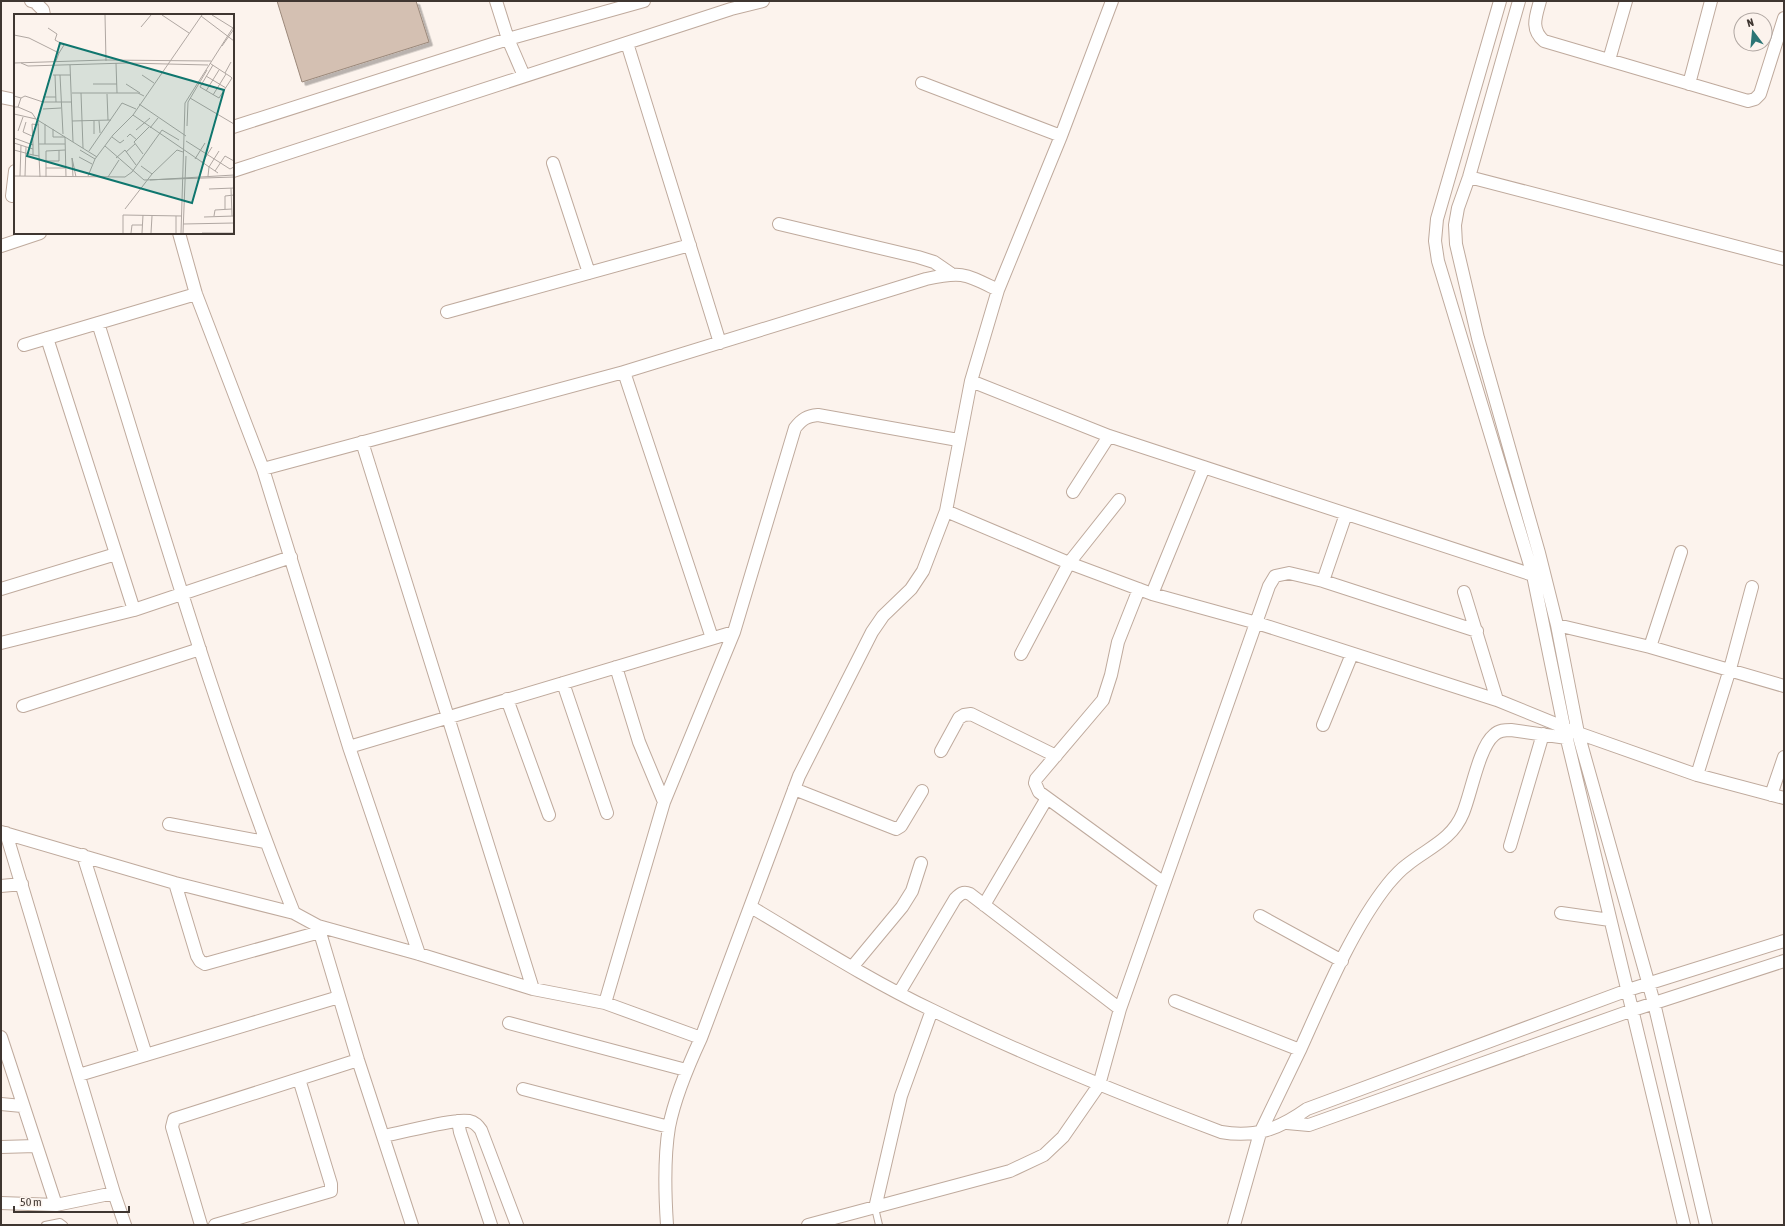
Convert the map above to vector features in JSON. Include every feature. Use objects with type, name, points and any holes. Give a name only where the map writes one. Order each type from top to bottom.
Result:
[{"type":"street","points":[[31,1],[35,2],[43,10],[44,14]]},
{"type":"street","points":[[496,1],[508,40],[524,76]]},
{"type":"street","points":[[234,128],[508,40],[644,1]]},
{"type":"street","points":[[234,171],[627,42],[731,9],[763,1]]},
{"type":"street","points":[[667,1225],[665,1191],[669,1127],[686,1070],[701,1038],[799,776],[872,632],[883,616],[911,589],[923,571],[946,511],[958,440],[971,381],[998,290],[1062,136],[1112,1]]},
{"type":"street","points":[[1500,1],[1437,219],[1435,241],[1438,261],[1533,575],[1570,733],[1610,920],[1684,1225]]},
{"type":"street","points":[[1519,1],[1469,177],[1458,208],[1455,225],[1456,244],[1478,338],[1546,578],[1557,624],[1570,733],[1654,1003],[1706,1225]]},
{"type":"street","points":[[1540,1],[1534,28],[1538,36],[1544,41],[1748,101],[1755,99],[1760,94],[1784,18]]},
{"type":"street","points":[[1609,60],[1626,1]]},
{"type":"street","points":[[1689,84],[1711,1]]},
{"type":"street","points":[[627,42],[720,343]]},
{"type":"street","points":[[922,83],[1062,136]]},
{"type":"street","points":[[1,97],[14,100]]},
{"type":"street","points":[[553,163],[589,273]]},
{"type":"street","points":[[9,197],[14,175]]},
{"type":"street","points":[[1469,177],[1784,259]]},
{"type":"street","points":[[779,224],[918,257],[934,262],[950,274]]},
{"type":"street","points":[[1,246],[37,234]]},
{"type":"street","points":[[179,234],[196,294],[263,469],[349,747],[419,954]]},
{"type":"street","points":[[448,312],[690,245]]},
{"type":"street","points":[[1438,261],[1458,256]]},
{"type":"street","points":[[263,469],[624,372],[926,279],[950,274],[966,274],[998,290]]},
{"type":"street","points":[[24,344],[196,294]]},
{"type":"street","points":[[98,323],[217,704],[265,842],[294,914]]},
{"type":"street","points":[[47,338],[134,610]]},
{"type":"street","points":[[624,372],[712,638]]},
{"type":"street","points":[[971,381],[1109,436],[1546,578]]},
{"type":"street","points":[[605,1003],[664,802],[734,632],[795,428],[802,419],[810,415],[818,415],[958,440]]},
{"type":"street","points":[[1073,492],[1109,436]]},
{"type":"street","points":[[362,442],[533,989]]},
{"type":"street","points":[[1152,594],[1204,467]]},
{"type":"street","points":[[1021,654],[1069,563],[1119,500]]},
{"type":"street","points":[[946,511],[1069,563],[1152,594],[1257,623],[1497,700],[1570,733],[1697,775],[1784,798]]},
{"type":"street","points":[[1323,581],[1346,514]]},
{"type":"street","points":[[1650,647],[1681,552]]},
{"type":"street","points":[[1,589],[116,554]]},
{"type":"street","points":[[1,643],[134,610],[291,558]]},
{"type":"street","points":[[808,1225],[1010,1171],[1044,1155],[1063,1137],[1099,1085],[1120,1008],[1269,586],[1275,576],[1289,573],[1323,581],[1477,631]]},
{"type":"street","points":[[1697,775],[1730,669],[1752,587]]},
{"type":"street","points":[[1139,589],[1118,642],[1111,676],[1103,700],[1036,779],[1035,783],[1039,792],[1164,883]]},
{"type":"street","points":[[1464,592],[1497,700]]},
{"type":"street","points":[[1557,624],[1650,647],[1730,669],[1784,686]]},
{"type":"street","points":[[349,747],[734,632]]},
{"type":"street","points":[[24,706],[200,649]]},
{"type":"street","points":[[1323,726],[1352,654]]},
{"type":"street","points":[[616,667],[639,742],[664,802]]},
{"type":"street","points":[[563,683],[607,814]]},
{"type":"street","points":[[507,700],[549,815]]},
{"type":"street","points":[[941,751],[959,718],[964,714],[971,714],[1056,756]]},
{"type":"street","points":[[1234,1225],[1260,1133],[1342,961],[1363,921],[1388,885],[1405,866],[1444,840],[1458,826],[1474,774],[1489,740],[1494,734],[1502,730],[1543,734],[1570,733]]},
{"type":"street","points":[[1510,846],[1543,734]]},
{"type":"street","points":[[1771,795],[1784,757]]},
{"type":"street","points":[[794,790],[896,829],[901,826],[922,792]]},
{"type":"street","points":[[984,905],[1047,798]]},
{"type":"street","points":[[169,824],[265,842]]},
{"type":"street","points":[[4,833],[174,883],[294,914],[319,929],[419,954],[533,989],[605,1003],[701,1038]]},
{"type":"street","points":[[4,833],[22,884],[114,1193],[125,1225]]},
{"type":"street","points":[[83,855],[146,1055]]},
{"type":"street","points":[[853,966],[902,907],[912,890],[921,862]]},
{"type":"street","points":[[174,883],[197,956],[200,961],[205,964],[319,929]]},
{"type":"street","points":[[1,886],[22,884]]},
{"type":"street","points":[[899,993],[954,899],[965,892],[970,894],[1120,1008]]},
{"type":"street","points":[[751,907],[899,993],[932,1010],[1099,1085],[1221,1132],[1239,1135],[1260,1133],[1287,1123],[1306,1109],[1628,990],[1784,941]]},
{"type":"street","points":[[1561,913],[1610,920]]},
{"type":"street","points":[[1260,916],[1342,961]]},
{"type":"street","points":[[319,929],[358,1060],[412,1225]]},
{"type":"street","points":[[1287,1123],[1309,1125],[1633,1010],[1784,961]]},
{"type":"street","points":[[79,1075],[339,997]]},
{"type":"street","points":[[1175,1001],[1300,1050]]},
{"type":"street","points":[[875,1208],[901,1096],[932,1010]]},
{"type":"street","points":[[509,1023],[686,1070]]},
{"type":"street","points":[[1,1037],[22,1106],[56,1204]]},
{"type":"street","points":[[201,1225],[172,1127],[174,1119],[358,1060]]},
{"type":"street","points":[[215,1225],[331,1191],[332,1188],[299,1079]]},
{"type":"street","points":[[523,1089],[669,1127]]},
{"type":"street","points":[[1,1104],[22,1106]]},
{"type":"street","points":[[383,1136],[458,1121],[471,1121],[481,1130],[517,1225]]},
{"type":"street","points":[[458,1121],[460,1132],[491,1225]]},
{"type":"street","points":[[1,1147],[36,1146]]},
{"type":"street","points":[[1,1203],[56,1204],[114,1193]]},
{"type":"lane","points":[[875,1208],[879,1225]]},
{"type":"lane","points":[[46,1225],[56,1222],[64,1225]]},
{"type":"building","points":[[277,1],[416,1],[429,42],[302,82]]}]
